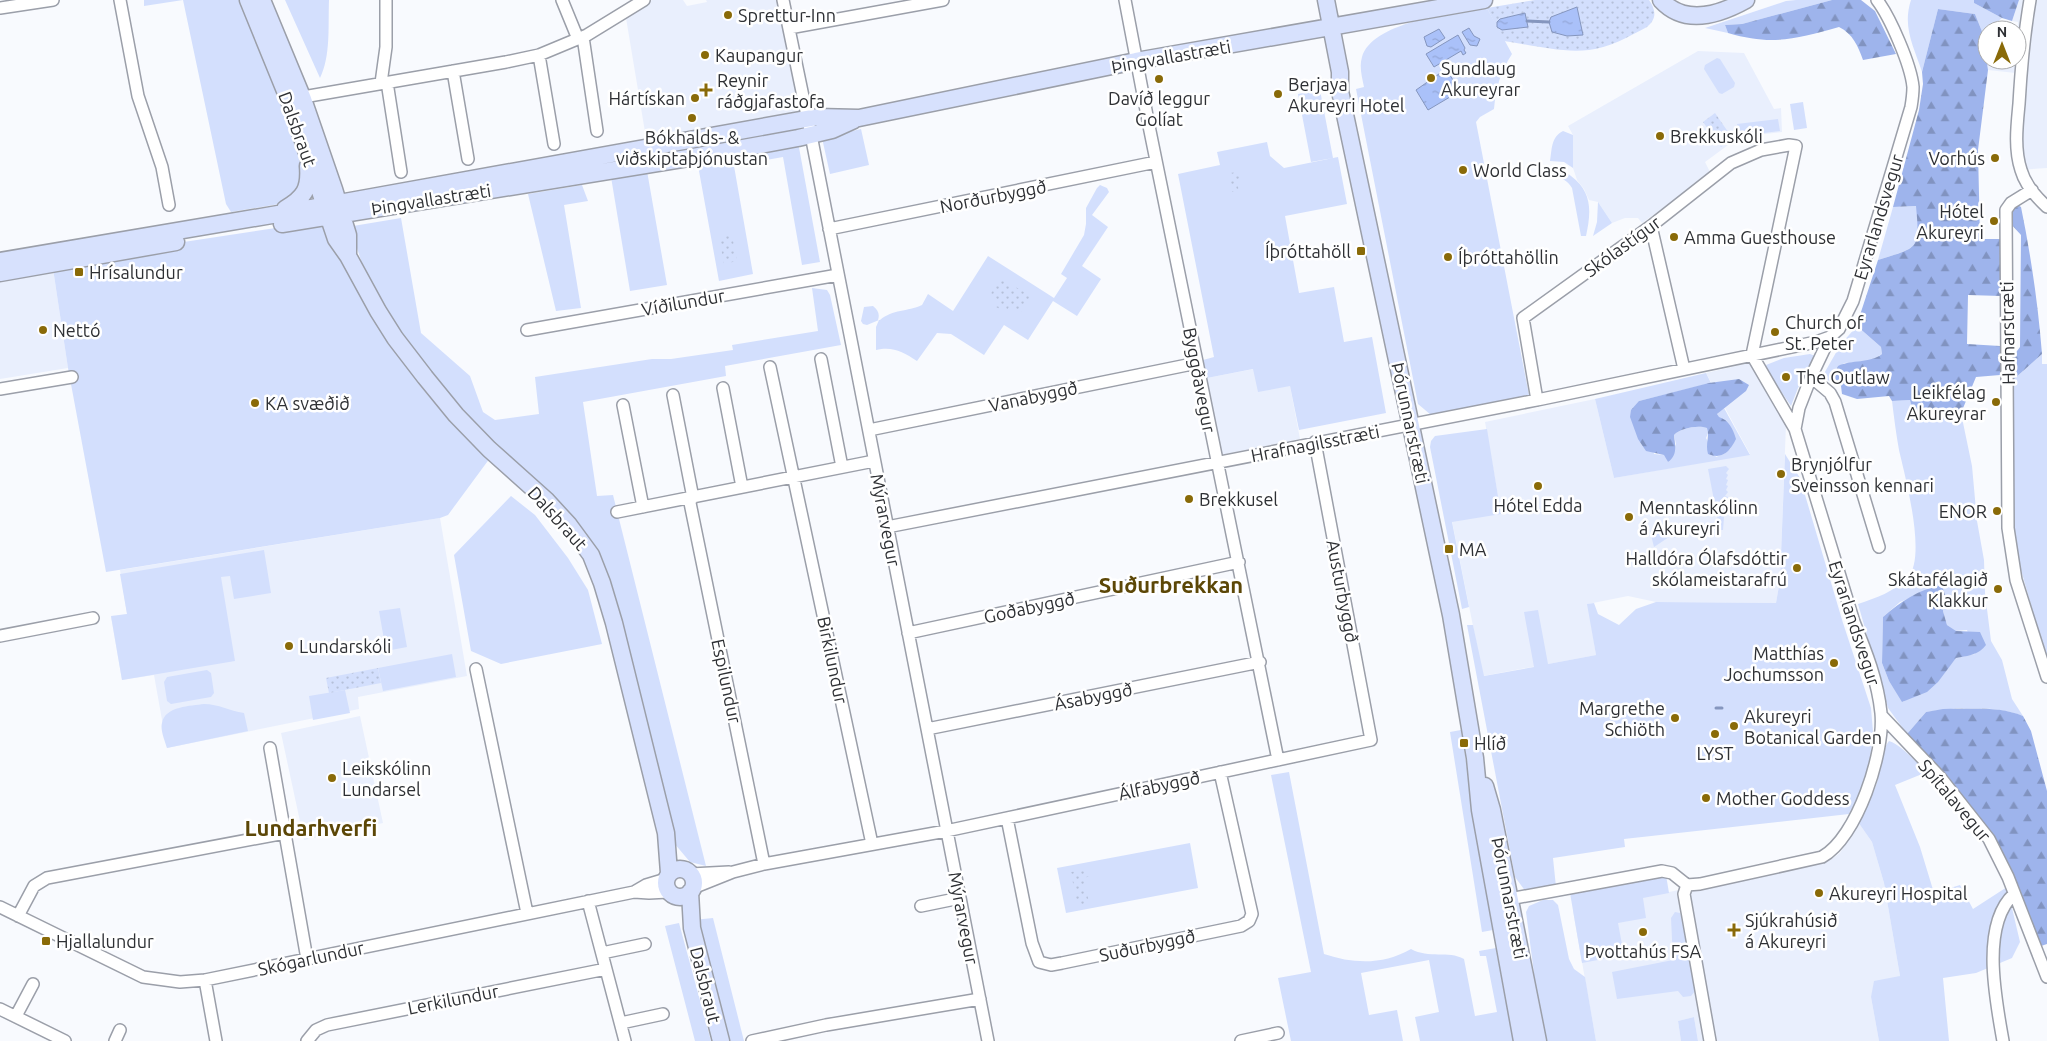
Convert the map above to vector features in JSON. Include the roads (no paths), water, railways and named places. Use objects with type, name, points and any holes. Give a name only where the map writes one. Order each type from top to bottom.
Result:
[{"type":"street","points":[[0,8],[53,0]]},
{"type":"street","points":[[120,0],[138,96],[162,167],[169,205]]},
{"type":"street","name":"Dalsbraut","points":[[248,0],[297,101],[307,149],[333,209]]},
{"type":"street","name":"Dalsbraut","points":[[262,0],[333,209],[336,239],[348,256],[395,338],[425,377],[456,415],[489,449],[546,500],[569,525],[591,555],[602,583],[614,624],[666,833],[674,852],[680,883],[721,1041]]},
{"type":"street","points":[[386,0],[384,82],[401,172]]},
{"type":"street","points":[[562,0],[580,38],[598,131]]},
{"type":"street","points":[[297,101],[384,82],[539,54],[580,38],[644,0]]},
{"type":"street","name":"Mýrarvegur","points":[[783,0],[808,119],[988,1041]]},
{"type":"street","points":[[789,28],[943,0]]},
{"type":"street","name":"Byggðavegur","points":[[1125,0],[1216,462],[1260,662],[1278,760]]},
{"type":"street","name":"Þórunnarstræti","points":[[1317,0],[1340,72],[1340,91],[1452,615],[1475,758],[1480,810],[1538,1041]]},
{"type":"street","name":"Þórunnarstræti","points":[[1326,0],[1326,28]]},
{"type":"street","name":"Þingvallastræti","points":[[0,273],[817,117],[858,118],[1136,62],[1326,28],[1424,5],[1484,0]]},
{"type":"street","points":[[1661,0],[1673,12],[1692,16],[1714,13],[1746,0]]},
{"type":"street","name":"Eyrarlandsvegur","points":[[1795,429],[1799,408],[1811,377],[1830,337],[1838,329],[1853,301],[1911,107],[1913,86],[1907,62],[1884,9],[1877,0]]},
{"type":"street","points":[[2030,3],[2022,54],[2017,136],[2020,168],[2032,190],[2047,208]]},
{"type":"street","points":[[539,54],[554,144]]},
{"type":"street","points":[[453,71],[468,159]]},
{"type":"street","name":"Þingvallastræti","points":[[0,261],[278,214],[333,209],[672,160],[811,135],[832,130],[858,118]]},
{"type":"street","name":"Skólastígur","points":[[1537,400],[1523,318],[1651,226],[1730,163],[1760,150],[1789,145],[1796,146],[1752,355]]},
{"type":"street","points":[[278,214],[299,201],[308,186],[307,149]]},
{"type":"street","name":"Norðurbyggð","points":[[829,229],[1156,162]]},
{"type":"street","name":"Hafnarstræti","points":[[2032,190],[2010,203],[2006,210],[2008,528],[2016,580],[2047,677]]},
{"type":"street","points":[[1651,226],[1684,369]]},
{"type":"street","name":"Víðilundur","points":[[527,330],[838,275]]},
{"type":"street","name":"Hrafnagilsstræti","points":[[887,527],[1537,400],[1816,342],[1830,337]]},
{"type":"street","name":"Eyrarlandsvegur","points":[[1687,885],[1700,884],[1822,857],[1828,854],[1853,821],[1862,804],[1880,745],[1882,716],[1879,699],[1795,429],[1752,355]]},
{"type":"street","points":[[822,359],[842,467]]},
{"type":"street","name":"Vanabyggð","points":[[868,430],[1197,362]]},
{"type":"street","name":"Birkilundur","points":[[770,367],[795,476],[872,844]]},
{"type":"street","points":[[0,389],[72,377]]},
{"type":"street","points":[[1811,377],[1830,392],[1835,402],[1879,547]]},
{"type":"street","points":[[723,388],[742,487]]},
{"type":"street","name":"Espilundur","points":[[673,395],[691,498],[764,864]]},
{"type":"street","points":[[623,405],[643,507]]},
{"type":"street","name":"Austurbyggð","points":[[1316,442],[1371,740]]},
{"type":"street","points":[[617,512],[874,461]]},
{"type":"street","name":"Goðabyggð","points":[[908,632],[1239,562]]},
{"type":"street","points":[[0,636],[93,618]]},
{"type":"street","name":"Ásabyggð","points":[[926,729],[1260,662]]},
{"type":"street","points":[[476,669],[527,913]]},
{"type":"street","name":"Spítalavegur","points":[[1882,716],[1940,777],[1990,839],[2047,977]]},
{"type":"street","name":"Álfabyggð","points":[[946,831],[1371,740]]},
{"type":"street","points":[[270,748],[307,959]]},
{"type":"street","name":"Suðurbyggð","points":[[1007,818],[1032,943],[1039,962],[1042,964],[1062,963],[1232,928],[1246,924],[1252,914],[1220,772]]},
{"type":"street","name":"Skógarlundur","points":[[0,907],[143,977],[180,982],[205,980],[588,902],[634,892],[646,885],[680,883],[764,864],[946,831]]},
{"type":"street","points":[[18,916],[29,892],[40,881],[47,878],[285,833]]},
{"type":"street","points":[[1503,900],[1662,871],[1672,873],[1687,885],[1684,894],[1710,1041]]},
{"type":"street","points":[[2003,1041],[1994,984],[1994,961],[1998,916],[2006,901],[2014,894]]},
{"type":"street","points":[[921,906],[960,898]]},
{"type":"street","name":"Þórunnarstræti","points":[[1503,900],[1522,1041]]},
{"type":"street","points":[[588,902],[625,1041]]},
{"type":"street","points":[[602,953],[644,944]]},
{"type":"street","name":"Lerkilundur","points":[[307,1041],[316,1030],[327,1025],[606,969]]},
{"type":"street","points":[[205,980],[216,1041]]},
{"type":"street","points":[[16,1016],[33,984]]},
{"type":"street","points":[[752,1041],[826,1025],[980,999]]},
{"type":"street","points":[[0,1009],[65,1041]]},
{"type":"street","points":[[620,1023],[663,1014]]},
{"type":"street","points":[[115,1041],[120,1030]]},
{"type":"street","points":[[1241,1041],[1278,1034]]},
{"type":"water","points":[[1577,7],[1583,35],[1567,36],[1552,32],[1549,22],[1551,17]]},
{"type":"water","points":[[1525,13],[1528,27],[1502,30],[1497,27],[1497,22],[1500,19]]},
{"type":"water","points":[[1469,28],[1474,36],[1480,39],[1477,46],[1470,45],[1462,32]]},
{"type":"water","points":[[1439,29],[1445,38],[1431,47],[1427,46],[1424,37]]},
{"type":"water","points":[[1458,35],[1466,53],[1463,55],[1461,51],[1434,67],[1426,54]]},
{"type":"water","points":[[1446,69],[1460,91],[1428,110],[1416,90]]},
{"type":"waterway","points":[[1527,21],[1549,22]]},
{"type":"waterway","points":[[1716,708],[1722,708]]},
{"type":"place","name":"Sprettur-Inn","points":[[728,15]]},
{"type":"place","name":"Kaupangur","points":[[705,55]]},
{"type":"place","name":"Sundlaug Akureyrar","points":[[1431,78]]},
{"type":"place","name":"Davíð leggur Golíat","points":[[1159,79]]},
{"type":"place","name":"Reynir ráðgjafastofa","points":[[706,90]]},
{"type":"place","name":"Berjaya Akureyri Hotel","points":[[1278,94]]},
{"type":"place","name":"Hártískan","points":[[695,98]]},
{"type":"place","name":"Bókhalds- & viðskiptaþjónustan","points":[[692,118]]},
{"type":"place","name":"Brekkuskóli","points":[[1660,136]]},
{"type":"place","name":"Vorhús","points":[[1995,158]]},
{"type":"place","name":"World Class","points":[[1463,170]]},
{"type":"place","name":"Hótel Akureyri","points":[[1994,221]]},
{"type":"place","name":"Amma Guesthouse","points":[[1674,237]]},
{"type":"place","name":"Íþróttahöll","points":[[1361,251]]},
{"type":"place","name":"Íþróttahöllin","points":[[1448,257]]},
{"type":"place","name":"Hrísalundur","points":[[79,272]]},
{"type":"place","name":"Nettó","points":[[43,330]]},
{"type":"place","name":"Church of St. Peter","points":[[1775,332]]},
{"type":"place","name":"The Outlaw","points":[[1786,377]]},
{"type":"place","name":"Leikfélag Akureyrar","points":[[1996,402]]},
{"type":"place","name":"KA svæðið","points":[[255,403]]},
{"type":"place","name":"Brynjólfur Sveinsson kennari","points":[[1781,474]]},
{"type":"place","name":"Hótel Edda","points":[[1538,486]]},
{"type":"place","name":"Brekkusel","points":[[1189,499]]},
{"type":"place","name":"ENOR","points":[[1997,511]]},
{"type":"place","name":"Menntaskólinn á Akureyri","points":[[1629,517]]},
{"type":"place","name":"MA","points":[[1449,549]]},
{"type":"place","name":"Halldóra Ólafsdóttir skólameistarafrú","points":[[1797,568]]},
{"type":"place","name":"Skátafélagið Klakkur","points":[[1998,589]]},
{"type":"place","name":"Lundarskóli","points":[[289,646]]},
{"type":"place","name":"Matthías Jochumsson","points":[[1834,663]]},
{"type":"place","name":"Margrethe Schiöth","points":[[1675,718]]},
{"type":"place","name":"Akureyri Botanical Garden","points":[[1734,726]]},
{"type":"place","name":"LYST","points":[[1715,734]]},
{"type":"place","name":"Hlíð","points":[[1464,743]]},
{"type":"place","name":"Leikskólinn Lundarsel","points":[[332,778]]},
{"type":"place","name":"Mother Goddess","points":[[1706,798]]},
{"type":"place","name":"Akureyri Hospital","points":[[1819,893]]},
{"type":"place","name":"Sjúkrahúsið á Akureyri","points":[[1734,930]]},
{"type":"place","name":"Þvottahús FSA","points":[[1643,932]]},
{"type":"place","name":"Hjallalundur","points":[[46,941]]},
{"type":"district","name":"Suðurbrekkan","points":[[1171,584]]},
{"type":"district","name":"Lundarhverfi","points":[[311,827]]}]
